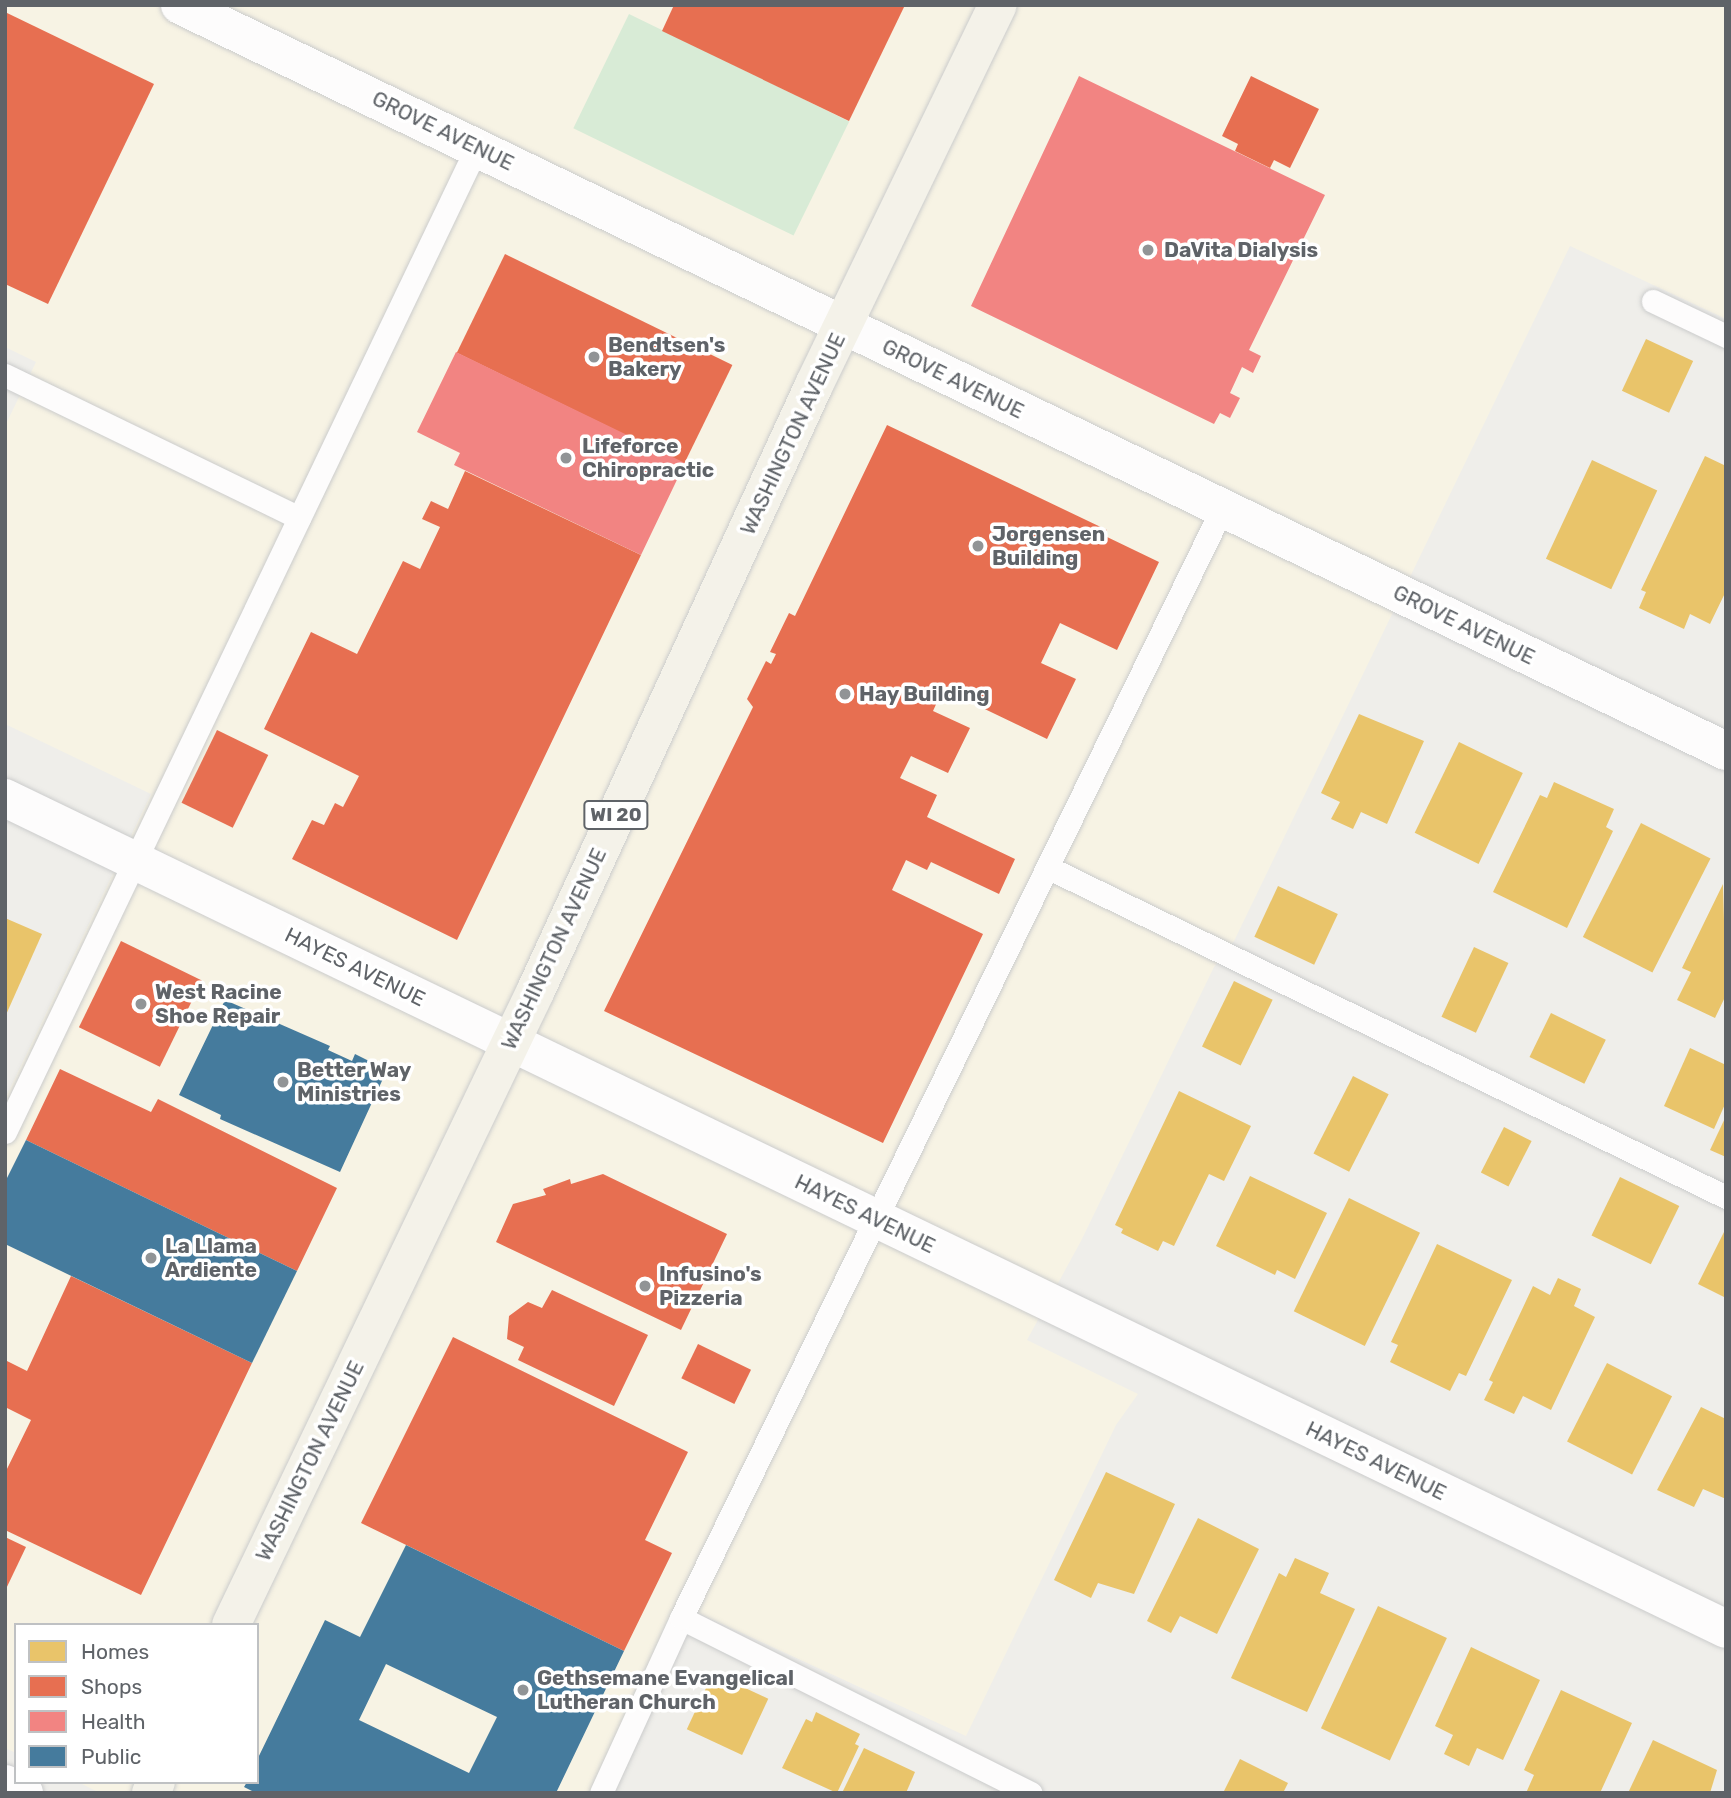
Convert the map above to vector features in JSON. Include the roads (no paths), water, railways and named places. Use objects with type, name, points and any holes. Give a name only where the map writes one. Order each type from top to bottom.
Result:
[{"type":"main road","name":"WASHINGTON AVENUE","points":[[233,1623],[510,1043],[844,324],[998,5]]},
{"type":"street","name":"GROVE AVENUE","points":[[180,5],[1726,751]]},
{"type":"street","name":"HAYES AVENUE","points":[[5,797],[1726,1629]]},
{"type":"street","points":[[5,1784],[24,1793]]},
{"type":"lane","points":[[5,1132],[477,147]]},
{"type":"lane","points":[[1653,301],[1726,336]]},
{"type":"lane","points":[[5,375],[299,518]]},
{"type":"lane","points":[[601,1793],[681,1618],[878,1221],[1222,509]]},
{"type":"lane","points":[[1049,868],[1726,1197]]},
{"type":"lane","points":[[681,1618],[1031,1793]]},
{"type":"place","name":"DaVita Dialysis","points":[[1148,250]]},
{"type":"place","name":"Bendtsen's Bakery","points":[[594,357]]},
{"type":"place","name":"Lifeforce Chiropractic","points":[[566,458]]},
{"type":"place","name":"Jorgensen Building","points":[[978,546]]},
{"type":"place","name":"Hay Building","points":[[845,694]]},
{"type":"place","name":"West Racine Shoe Repair","points":[[141,1004]]},
{"type":"place","name":"Better Way Ministries","points":[[283,1082]]},
{"type":"place","name":"La Llama Ardiente","points":[[151,1258]]},
{"type":"place","name":"Infusino's Pizzeria","points":[[645,1286]]},
{"type":"place","name":"Gethsemane Evangelical Lutheran Church","points":[[523,1690]]}]
